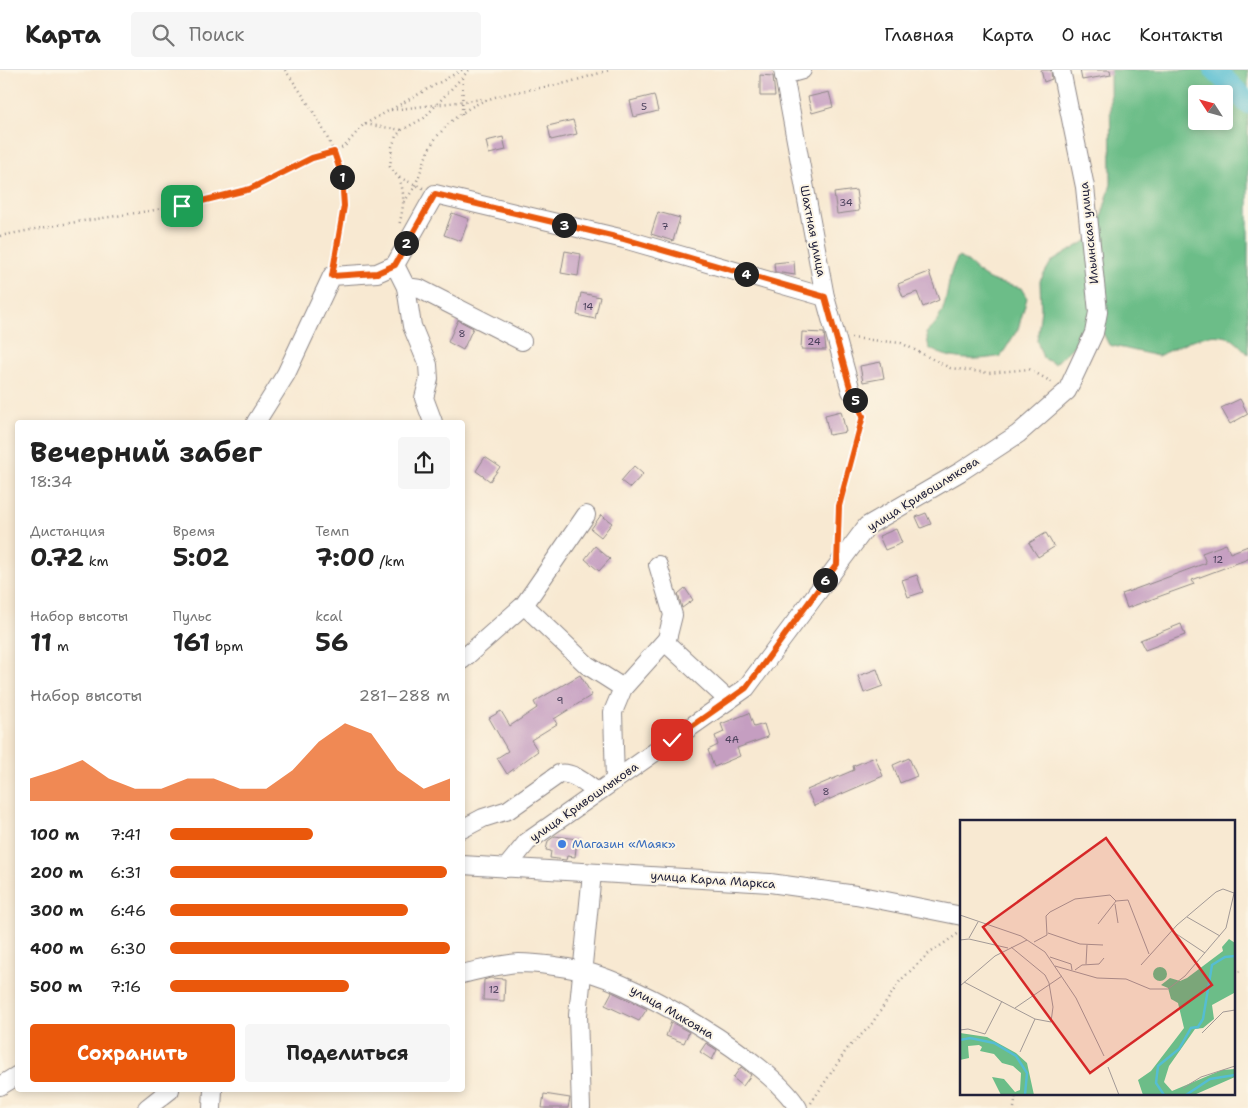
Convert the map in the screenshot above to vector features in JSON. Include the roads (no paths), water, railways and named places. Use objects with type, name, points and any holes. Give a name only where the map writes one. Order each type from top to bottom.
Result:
[{"type":"street","points":[[784,73],[802,70]]},
{"type":"street","name":"Ильинская улица","points":[[1061,70],[1085,187],[1098,312],[1094,333],[1067,391]]},
{"type":"street","name":"Шахтная улица","points":[[784,73],[825,297],[851,391]]},
{"type":"street","points":[[257,420],[286,374],[332,276],[377,273],[399,257],[435,194],[624,239],[825,297]]},
{"type":"street","points":[[399,257],[412,326],[428,365],[429,379],[424,398],[432,420]]},
{"type":"street","points":[[406,287],[420,290],[522,341]]},
{"type":"street","name":"улица Кривошлыкова","points":[[506,868],[526,842],[746,688],[867,526],[960,472],[1018,434],[1067,391]]},
{"type":"street","points":[[465,657],[524,605],[586,515]]},
{"type":"street","points":[[615,780],[613,712],[623,688],[665,642],[673,615],[658,565]]},
{"type":"street","points":[[524,605],[587,665],[623,688]]},
{"type":"street","points":[[665,642],[728,700]]},
{"type":"street","points":[[465,827],[483,818],[508,810],[559,774],[565,772],[575,776],[597,792]]},
{"type":"street","name":"улица Карла Маркса","points":[[465,865],[770,883],[856,895],[960,916]]},
{"type":"street","points":[[581,1108],[578,1015],[592,873]]},
{"type":"street","name":"улица Микояна","points":[[465,973],[518,963],[583,970],[627,985],[728,1045],[771,1078],[798,1108]]},
{"type":"street","points":[[0,1086],[15,1077]]},
{"type":"street","points":[[147,1108],[167,1092]]},
{"type":"street","points":[[212,1108],[213,1092]]},
{"type":"waterway","points":[[1215,70],[1248,103]]},
{"type":"place","name":"Магазин «Маяк»","points":[[562,844]]}]
